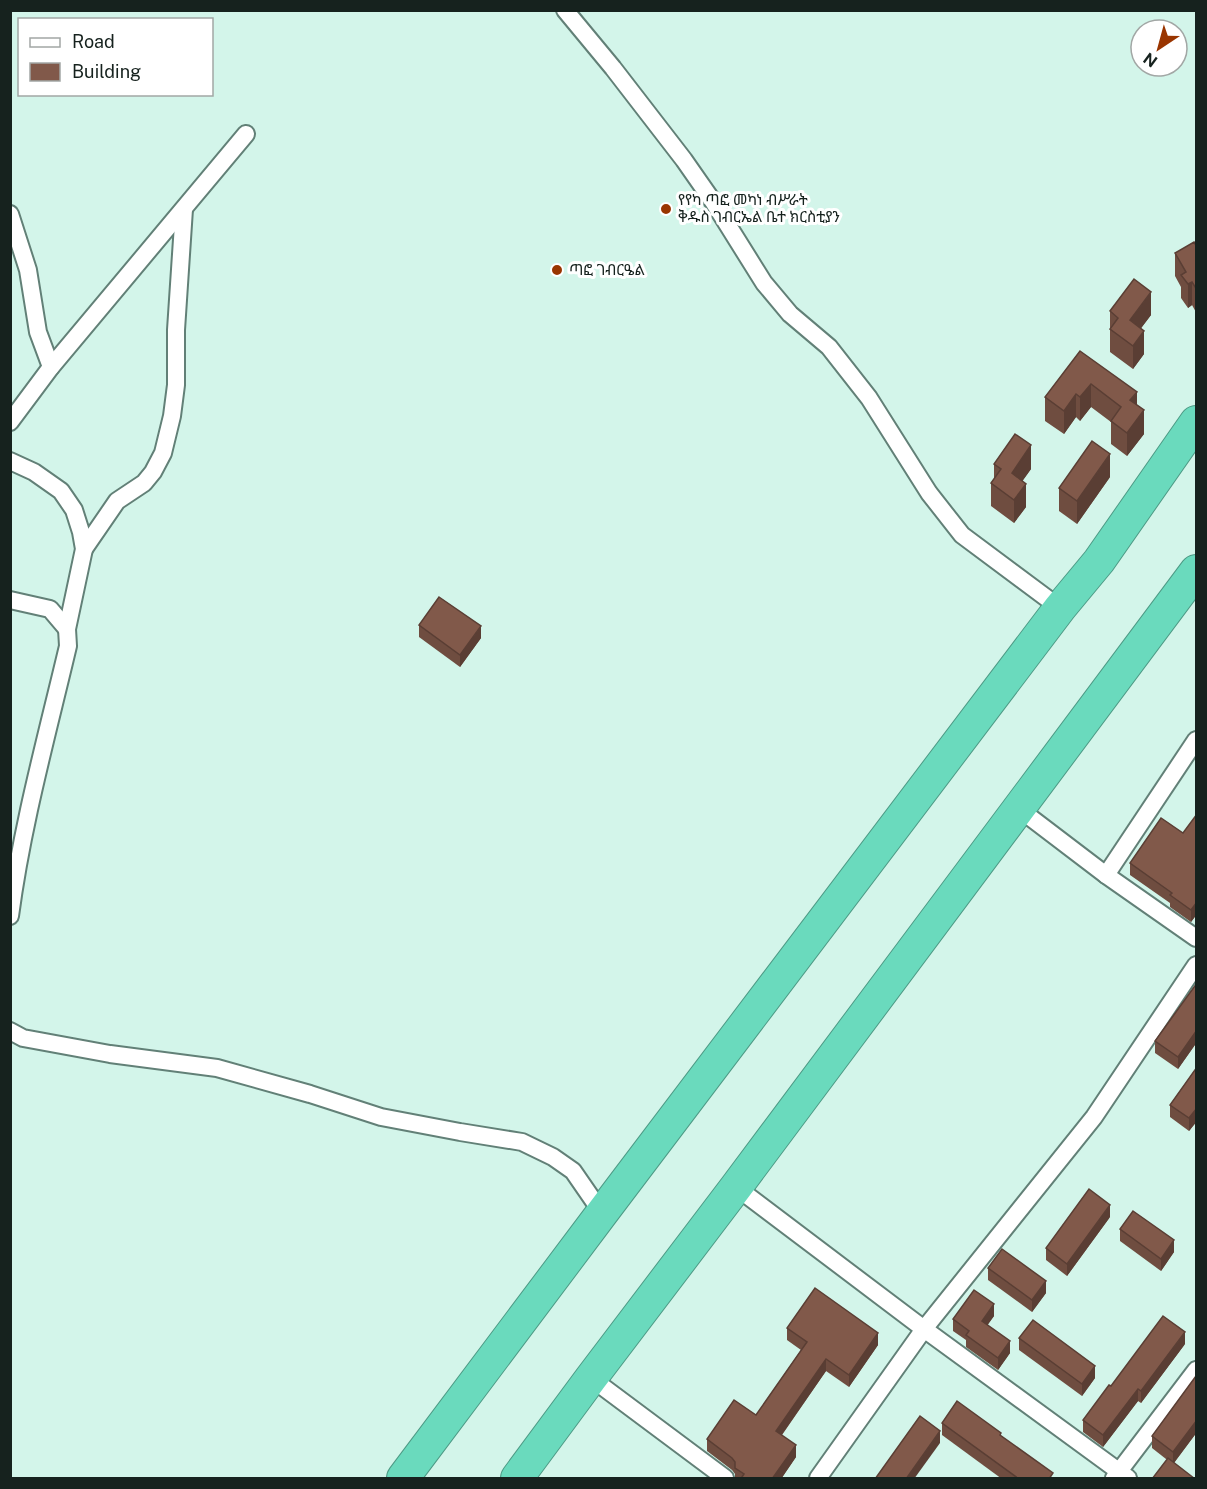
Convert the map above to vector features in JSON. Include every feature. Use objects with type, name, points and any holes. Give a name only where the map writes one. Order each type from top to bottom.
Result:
[{"type":"highway","points":[[404,1479],[602,1213],[1060,608],[1105,552],[1197,422]]},
{"type":"highway","points":[[517,1479],[1197,570]]},
{"type":"street","points":[[565,10],[684,160],[764,283],[789,314],[830,347],[869,398],[929,493],[963,535],[1060,608]]},
{"type":"street","points":[[10,422],[51,367],[246,134]]},
{"type":"street","points":[[84,549],[117,501],[144,483],[163,453],[172,416],[176,385],[176,330],[184,209]]},
{"type":"street","points":[[10,214],[16,253],[28,270],[38,332],[51,367]]},
{"type":"street","points":[[10,461],[34,472],[61,491],[74,510],[84,549],[67,629],[68,646],[31,800],[10,916]]},
{"type":"street","points":[[10,600],[50,609],[67,629]]},
{"type":"street","points":[[1106,875],[1197,740]]},
{"type":"street","points":[[1018,808],[1106,875],[1197,938]]},
{"type":"street","points":[[818,1479],[924,1329],[1098,1111],[1197,965]]},
{"type":"street","points":[[10,1030],[23,1038],[110,1054],[217,1068],[381,1117],[522,1142],[553,1157],[573,1171],[602,1213]]},
{"type":"street","points":[[736,1187],[1120,1476],[1197,1370]]},
{"type":"street","points":[[591,1378],[725,1479]]},
{"type":"building","points":[[1194,242],[1197,247],[1197,290],[1192,282],[1188,284],[1181,275],[1186,272],[1175,253]]},
{"type":"building","points":[[1134,279],[1151,292],[1130,320],[1144,331],[1133,346],[1110,329],[1118,318],[1110,311]]},
{"type":"building","points":[[1080,351],[1137,392],[1130,400],[1144,410],[1127,433],[1111,421],[1121,407],[1091,384],[1080,397],[1076,394],[1064,411],[1045,397]]},
{"type":"building","points":[[1015,434],[1031,445],[1012,473],[1026,484],[1014,500],[991,483],[1001,469],[994,464]]},
{"type":"building","points":[[1092,441],[1110,454],[1077,501],[1059,488]]},
{"type":"building","points":[[439,597],[481,626],[460,655],[419,625]]},
{"type":"building","points":[[1197,814],[1197,902],[1191,910],[1170,895],[1172,893],[1130,863],[1161,818],[1183,833]]},
{"type":"building","points":[[1197,983],[1197,1030],[1178,1057],[1155,1041]]},
{"type":"building","points":[[1197,1067],[1197,1108],[1189,1118],[1170,1105]]},
{"type":"building","points":[[1089,1189],[1110,1205],[1067,1264],[1046,1248]]},
{"type":"building","points":[[1133,1211],[1174,1240],[1161,1259],[1120,1229]]},
{"type":"building","points":[[1002,1249],[1046,1281],[1032,1300],[988,1268]]},
{"type":"building","points":[[815,1288],[878,1333],[849,1375],[826,1359],[776,1431],[796,1445],[772,1479],[744,1479],[742,1477],[744,1474],[735,1468],[732,1458],[707,1439],[734,1400],[756,1415],[807,1342],[787,1328]]},
{"type":"building","points":[[974,1290],[994,1304],[982,1321],[1010,1341],[998,1358],[966,1335],[969,1331],[953,1319]]},
{"type":"building","points":[[1163,1316],[1185,1332],[1141,1391],[1138,1389],[1103,1435],[1083,1420]]},
{"type":"building","points":[[1033,1320],[1095,1366],[1082,1384],[1019,1338]]},
{"type":"building","points":[[1196,1376],[1197,1420],[1173,1452],[1152,1436]]},
{"type":"building","points":[[957,1401],[1053,1473],[1049,1479],[1019,1479],[942,1423]]},
{"type":"building","points":[[920,1416],[940,1431],[906,1479],[875,1479]]},
{"type":"building","points":[[1168,1458],[1195,1479],[1152,1479]]},
{"type":"place","name":"የየካ ጣፎ መካነ ብሥራት ቅዱስ ገብርኤል ቤተ ክርስቲያን","points":[[666,209]]},
{"type":"place","name":"ጣፎ ገብርዔል","points":[[557,270]]}]
